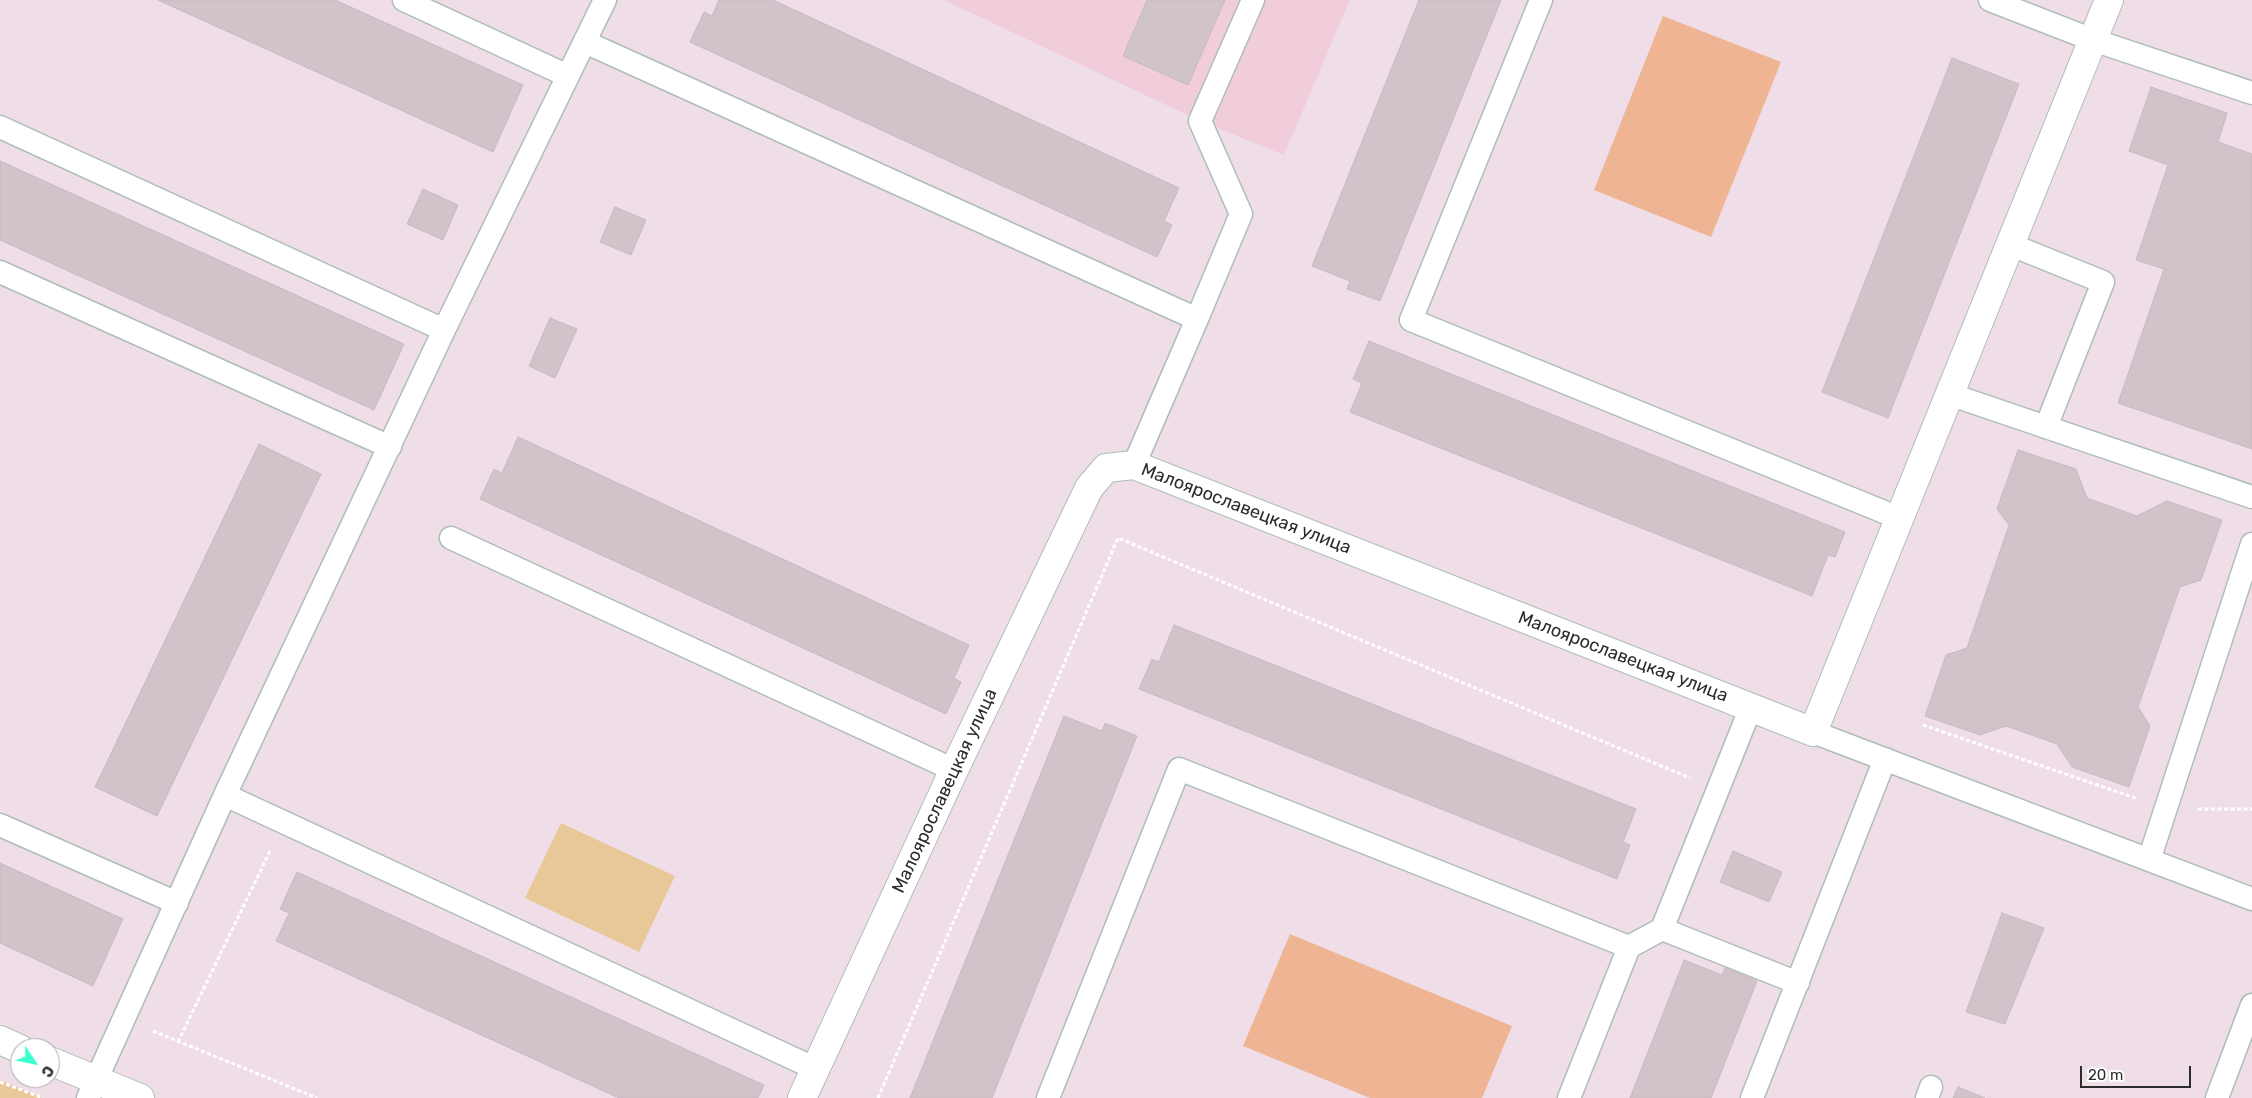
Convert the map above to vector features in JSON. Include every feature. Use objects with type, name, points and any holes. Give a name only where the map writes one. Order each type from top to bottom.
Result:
[{"type":"street","points":[[1813,732],[2109,0]]},
{"type":"street","name":"Малоярославецкая улица","points":[[802,1098],[954,770],[1089,488],[1106,468],[1134,465],[1813,732]]},
{"type":"street","points":[[60,1068],[92,1089],[140,1098]]},
{"type":"lane","points":[[404,0],[568,76]]},
{"type":"lane","points":[[92,1089],[225,795],[444,330],[604,0]]},
{"type":"lane","points":[[1134,465],[1241,214],[1200,121],[1253,0]]},
{"type":"lane","points":[[1541,0],[1411,320],[1899,518]]},
{"type":"lane","points":[[1990,0],[2093,40],[2252,93]]},
{"type":"lane","points":[[584,42],[1197,320]]},
{"type":"lane","points":[[0,127],[444,330]]},
{"type":"lane","points":[[2009,244],[2103,282],[2046,427]]},
{"type":"lane","points":[[0,272],[390,447]]},
{"type":"lane","points":[[1949,394],[2252,497]]},
{"type":"lane","points":[[451,538],[954,770]]},
{"type":"lane","points":[[2150,860],[2252,544]]},
{"type":"lane","points":[[1569,1098],[1629,947],[1662,929],[1751,707]]},
{"type":"lane","points":[[1813,732],[2150,860],[2246,903]]},
{"type":"lane","points":[[1752,1098],[1886,759]]},
{"type":"lane","points":[[1048,1098],[1179,769],[1629,947]]},
{"type":"lane","points":[[225,795],[816,1070]]},
{"type":"lane","points":[[0,825],[177,903]]},
{"type":"lane","points":[[1662,929],[1798,983]]},
{"type":"lane","points":[[2217,1098],[2252,1005]]},
{"type":"path","points":[[878,1098],[1118,538],[1718,790]]},
{"type":"path","points":[[1923,726],[2166,808],[2252,809]]},
{"type":"path","points":[[178,1042],[283,822]]},
{"type":"path","points":[[123,1019],[317,1098]]},
{"type":"path","points":[[0,1082],[43,1098]]},
{"type":"shaded area","points":[[944,0],[1350,0],[1284,155],[1200,121]]},
{"type":"shaded area","points":[[1663,16],[1781,62],[1711,237],[1594,190]]},
{"type":"shaded area","points":[[561,823],[675,876],[639,952],[525,898]]},
{"type":"shaded area","points":[[1290,934],[1512,1026],[1482,1098],[1370,1098],[1243,1046]]},
{"type":"shaded area","points":[[0,1080],[10,1084],[10,1088],[19,1088],[43,1098],[0,1098]]},
{"type":"building","points":[[158,0],[335,0],[523,85],[493,152]]},
{"type":"building","points":[[719,0],[773,0],[1179,188],[1164,221],[1172,225],[1157,257],[690,42],[704,12],[712,16]]},
{"type":"building","points":[[1147,0],[1225,0],[1188,85],[1123,56]]},
{"type":"building","points":[[1419,0],[1501,0],[1380,301],[1347,289],[1350,281],[1312,266]]},
{"type":"building","points":[[1952,58],[2019,84],[1888,418],[1822,392]]},
{"type":"building","points":[[2151,87],[2227,113],[2218,142],[2252,154],[2252,449],[2118,403],[2164,269],[2136,260],[2168,165],[2129,151]]},
{"type":"building","points":[[0,161],[404,344],[374,410],[0,240]]},
{"type":"building","points":[[423,189],[458,205],[443,240],[407,224]]},
{"type":"building","points":[[615,207],[646,220],[631,255],[600,242]]},
{"type":"building","points":[[550,318],[577,329],[555,378],[529,366]]},
{"type":"building","points":[[1369,341],[1845,532],[1835,557],[1828,555],[1812,596],[1350,412],[1362,383],[1353,379]]},
{"type":"building","points":[[518,437],[969,645],[954,678],[961,682],[946,714],[480,499],[494,469],[502,473]]},
{"type":"building","points":[[259,444],[321,474],[157,816],[95,787]]},
{"type":"building","points":[[2018,450],[2076,469],[2087,498],[2137,516],[2167,501],[2222,520],[2201,580],[2180,587],[2138,707],[2150,726],[2129,787],[2072,767],[2057,744],[2006,726],[1980,735],[1925,716],[1946,655],[1967,648],[2009,525],[1997,509]]},
{"type":"building","points":[[1174,625],[1636,809],[1623,842],[1630,845],[1617,879],[1139,689],[1152,659],[1159,662]]},
{"type":"building","points":[[1064,716],[1102,731],[1105,723],[1137,736],[992,1098],[910,1098]]},
{"type":"building","points":[[1733,851],[1782,872],[1769,902],[1720,882]]},
{"type":"building","points":[[0,863],[123,919],[93,986],[0,943]]},
{"type":"building","points":[[297,872],[764,1085],[758,1098],[619,1098],[276,941],[289,913],[280,909]]},
{"type":"building","points":[[2002,913],[2044,928],[2005,1024],[1966,1012]]},
{"type":"building","points":[[1684,960],[1722,975],[1725,968],[1757,981],[1711,1098],[1630,1098]]},
{"type":"building","points":[[1958,1087],[1985,1098],[1953,1098]]}]
